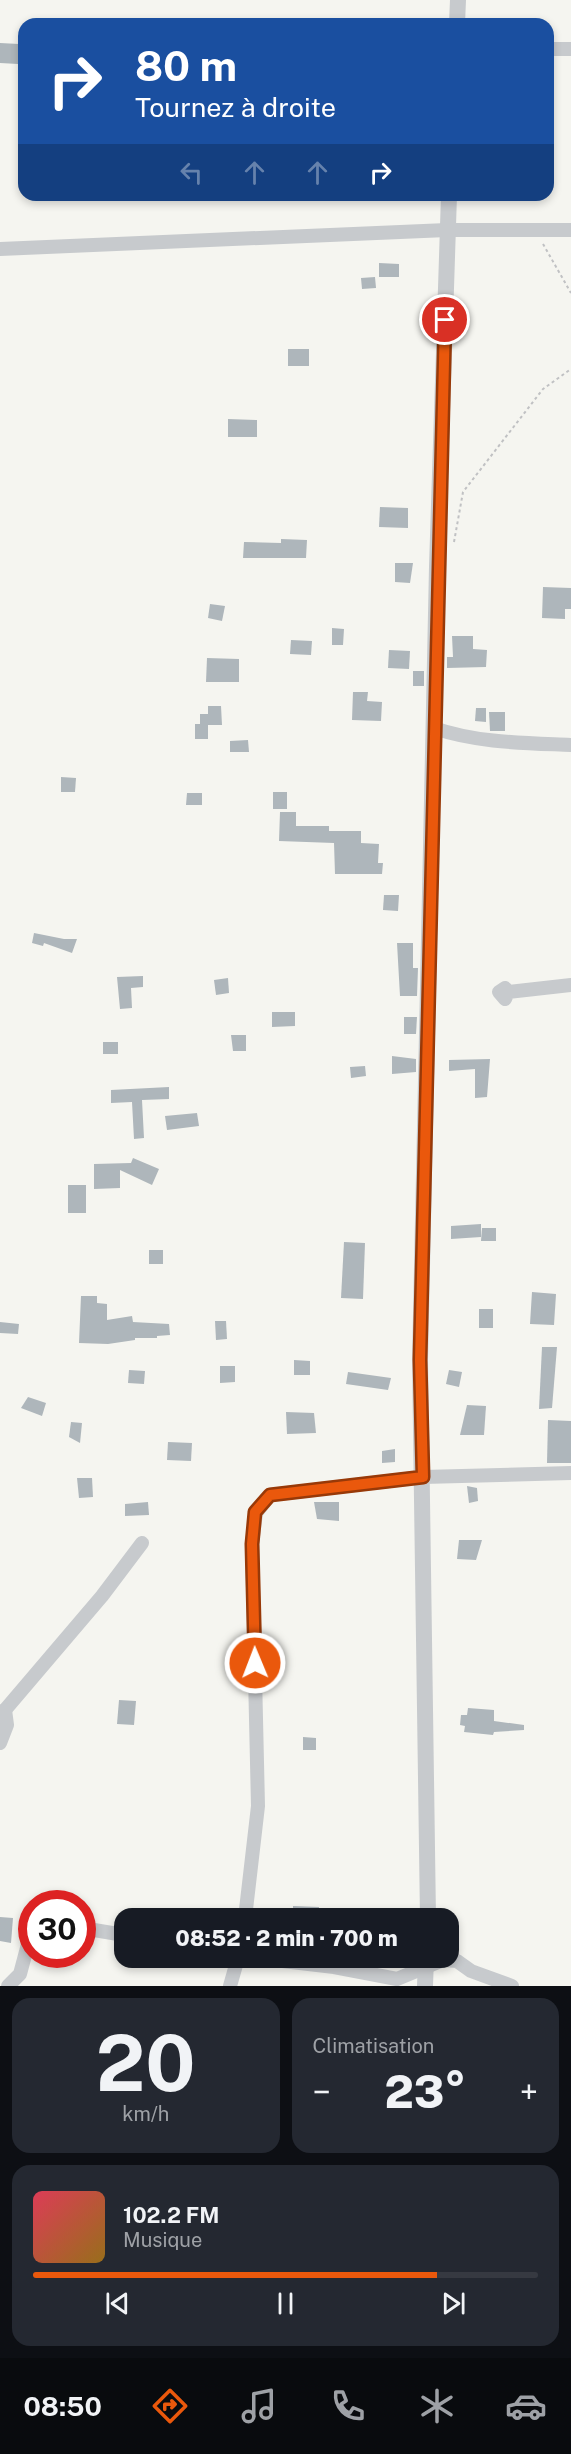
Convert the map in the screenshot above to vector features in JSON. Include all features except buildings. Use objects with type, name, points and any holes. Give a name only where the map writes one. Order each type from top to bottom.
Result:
[{"type":"street","points":[[457,18],[458,0]]},
{"type":"street","points":[[554,49],[571,49]]},
{"type":"street","points":[[428,1908],[420,1360],[449,201]]},
{"type":"street","points":[[0,249],[447,230],[535,232],[571,230]]},
{"type":"street","points":[[434,728],[450,733],[514,743],[571,745]]},
{"type":"street","points":[[508,992],[571,985]]},
{"type":"street","points":[[246,1908],[258,1806],[252,1544],[255,1512],[270,1495],[423,1477],[571,1473]]},
{"type":"street","points":[[0,1743],[7,1725],[2,1711],[102,1596],[142,1543]]},
{"type":"street","points":[[96,1930],[114,1933]]},
{"type":"street","points":[[459,1962],[471,1971],[512,1986]]},
{"type":"street","points":[[8,1986],[20,1974],[22,1968]]},
{"type":"street","points":[[230,1986],[235,1968]]},
{"type":"street","points":[[340,1968],[397,1978],[414,1968]]},
{"type":"street","points":[[425,1968],[425,1986]]},
{"type":"path","points":[[535,232],[571,293]]},
{"type":"path","points":[[451,552],[463,492],[543,388],[571,369]]},
{"type":"route","points":[[255,1663],[252,1544],[255,1512],[270,1495],[423,1477],[420,1360],[425,1216],[437,567],[445,320]]}]
